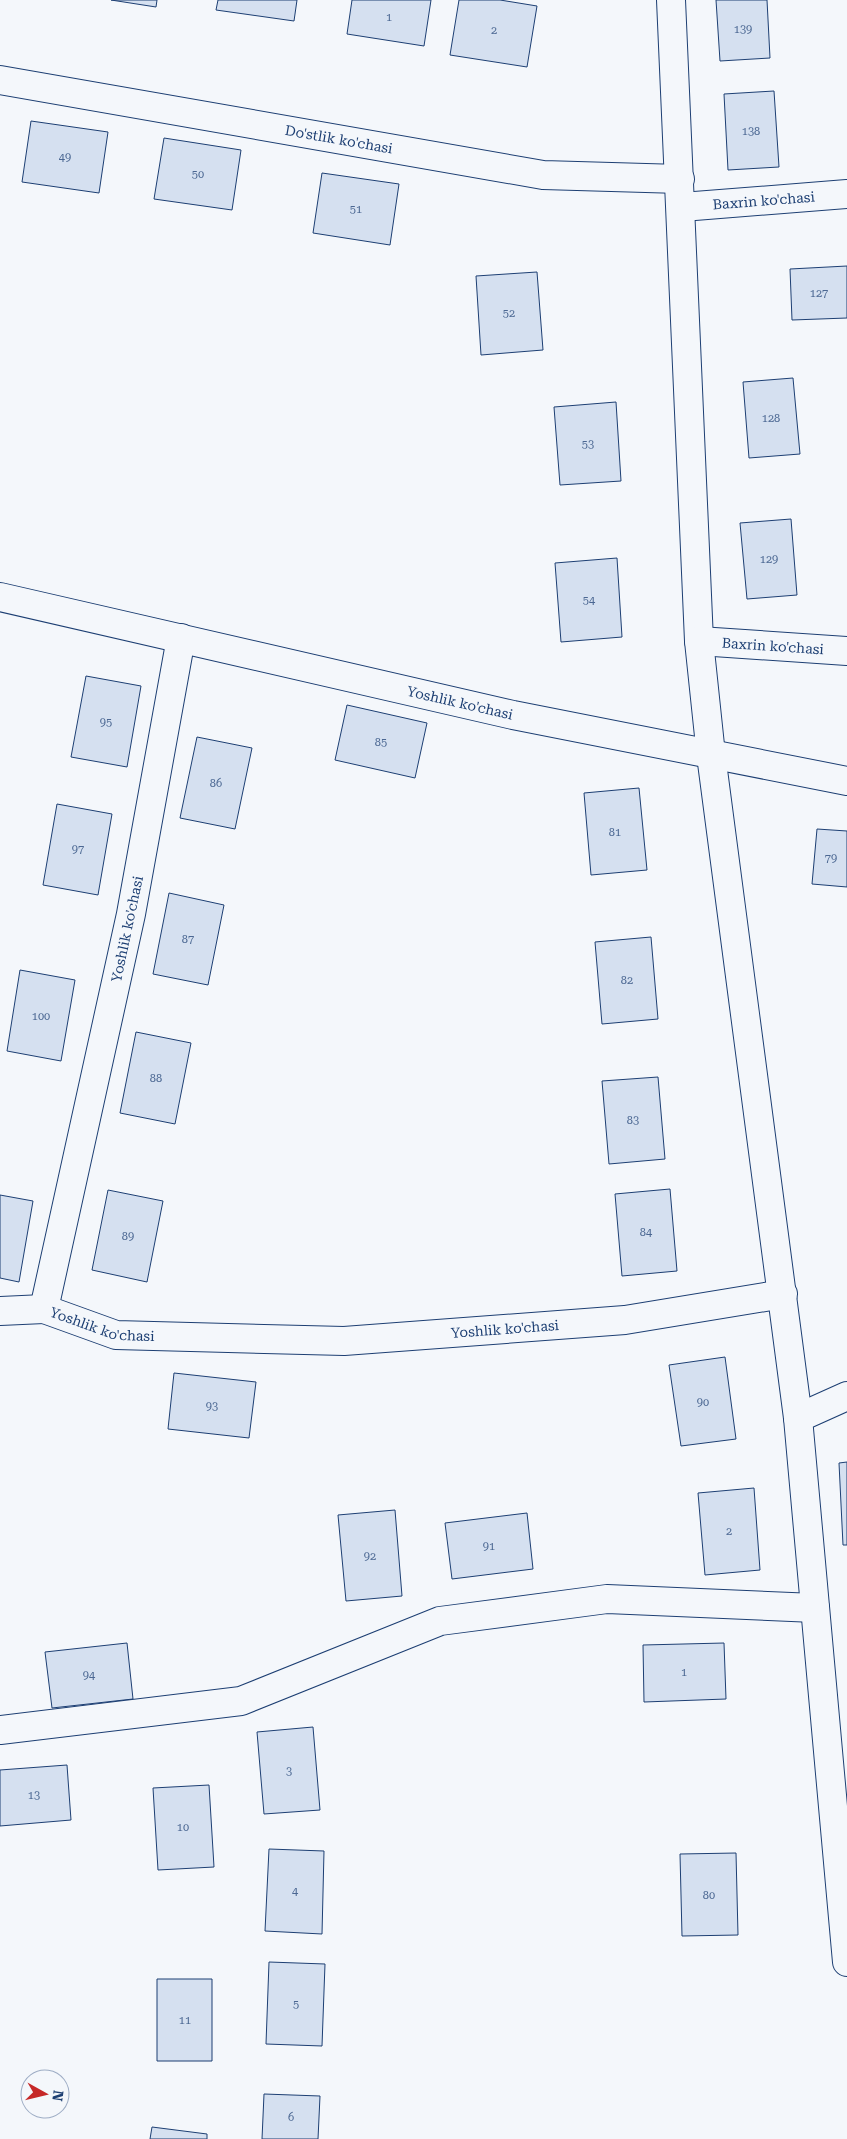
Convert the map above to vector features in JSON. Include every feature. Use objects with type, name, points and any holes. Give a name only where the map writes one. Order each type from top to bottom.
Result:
[{"type":"street","points":[[671,0],[682,207],[699,641],[711,755],[798,1418],[847,1962]]},
{"type":"street","name":"Do'stlik ko'chasi","points":[[0,80],[542,175],[680,179]]},
{"type":"street","name":"Baxrin ko'chasi","points":[[682,207],[847,194]]},
{"type":"street","name":"Yoshlik ko'chasi","points":[[0,597],[513,715],[847,780]]},
{"type":"street","name":"Yoshlik ko'chasi","points":[[181,638],[131,914],[44,1309],[116,1336],[344,1341],[624,1320],[783,1294]]},
{"type":"street","name":"Baxrin ko'chasi","points":[[699,641],[847,651]]},
{"type":"street","points":[[0,1311],[44,1309]]},
{"type":"street","points":[[798,1418],[847,1396]]},
{"type":"street","points":[[0,1730],[240,1701],[440,1621],[607,1599],[815,1608]]},
{"type":"building","points":[[111,0],[157,0],[156,7]]},
{"type":"building","points":[[218,0],[297,0],[294,21],[216,10]]},
{"type":"building","points":[[352,0],[431,0],[424,46],[347,34]]},
{"type":"building","points":[[459,0],[500,0],[537,6],[527,67],[450,55]]},
{"type":"building","points":[[716,0],[767,0],[770,58],[720,61]]},
{"type":"building","points":[[774,91],[779,167],[728,170],[724,94]]},
{"type":"building","points":[[31,121],[108,132],[99,193],[22,182]]},
{"type":"building","points":[[164,138],[241,150],[232,210],[154,199]]},
{"type":"building","points":[[322,173],[399,184],[390,245],[313,233]]},
{"type":"building","points":[[847,266],[847,318],[792,320],[790,269]]},
{"type":"building","points":[[537,272],[543,350],[481,355],[476,276]]},
{"type":"building","points":[[793,378],[800,454],[749,458],[743,382]]},
{"type":"building","points":[[616,402],[621,481],[560,485],[554,407]]},
{"type":"building","points":[[791,519],[797,595],[747,599],[740,523]]},
{"type":"building","points":[[617,558],[622,637],[561,642],[555,563]]},
{"type":"building","points":[[86,676],[141,686],[127,767],[71,757]]},
{"type":"building","points":[[347,705],[427,723],[415,778],[335,760]]},
{"type":"building","points":[[197,737],[252,748],[235,829],[180,818]]},
{"type":"building","points":[[639,788],[647,870],[591,875],[584,793]]},
{"type":"building","points":[[57,804],[112,814],[98,895],[43,885]]},
{"type":"building","points":[[817,829],[847,831],[847,887],[812,884]]},
{"type":"building","points":[[169,893],[224,905],[208,985],[153,974]]},
{"type":"building","points":[[651,937],[658,1019],[602,1024],[595,942]]},
{"type":"building","points":[[20,970],[75,980],[61,1061],[7,1051]]},
{"type":"building","points":[[136,1032],[191,1043],[175,1124],[120,1113]]},
{"type":"building","points":[[658,1077],[665,1159],[609,1164],[602,1081]]},
{"type":"building","points":[[670,1189],[677,1271],[622,1276],[615,1194]]},
{"type":"building","points":[[108,1190],[163,1201],[147,1282],[92,1270]]},
{"type":"building","points":[[0,1195],[33,1201],[19,1282],[0,1278]]},
{"type":"building","points":[[725,1357],[736,1439],[681,1446],[669,1365]]},
{"type":"building","points":[[174,1373],[256,1382],[249,1438],[168,1429]]},
{"type":"building","points":[[847,1462],[847,1545],[843,1545],[839,1463]]},
{"type":"building","points":[[754,1488],[760,1570],[705,1575],[698,1493]]},
{"type":"building","points":[[395,1510],[402,1596],[346,1601],[338,1515]]},
{"type":"building","points":[[527,1513],[533,1569],[452,1579],[445,1523]]},
{"type":"building","points":[[127,1643],[133,1699],[52,1708],[45,1652]]},
{"type":"building","points":[[724,1643],[726,1699],[644,1702],[643,1645]]},
{"type":"building","points":[[313,1727],[320,1810],[264,1814],[257,1732]]},
{"type":"building","points":[[67,1765],[71,1820],[0,1826],[0,1770]]},
{"type":"building","points":[[209,1785],[214,1867],[158,1870],[153,1788]]},
{"type":"building","points":[[269,1849],[324,1851],[322,1934],[265,1931]]},
{"type":"building","points":[[736,1853],[738,1935],[682,1936],[680,1854]]},
{"type":"building","points":[[269,1962],[325,1964],[322,2046],[266,2044]]},
{"type":"building","points":[[157,1979],[212,1979],[212,2061],[157,2061]]},
{"type":"building","points":[[264,2094],[320,2096],[318,2139],[262,2139]]},
{"type":"building","points":[[152,2127],[207,2134],[207,2139],[150,2139]]}]
